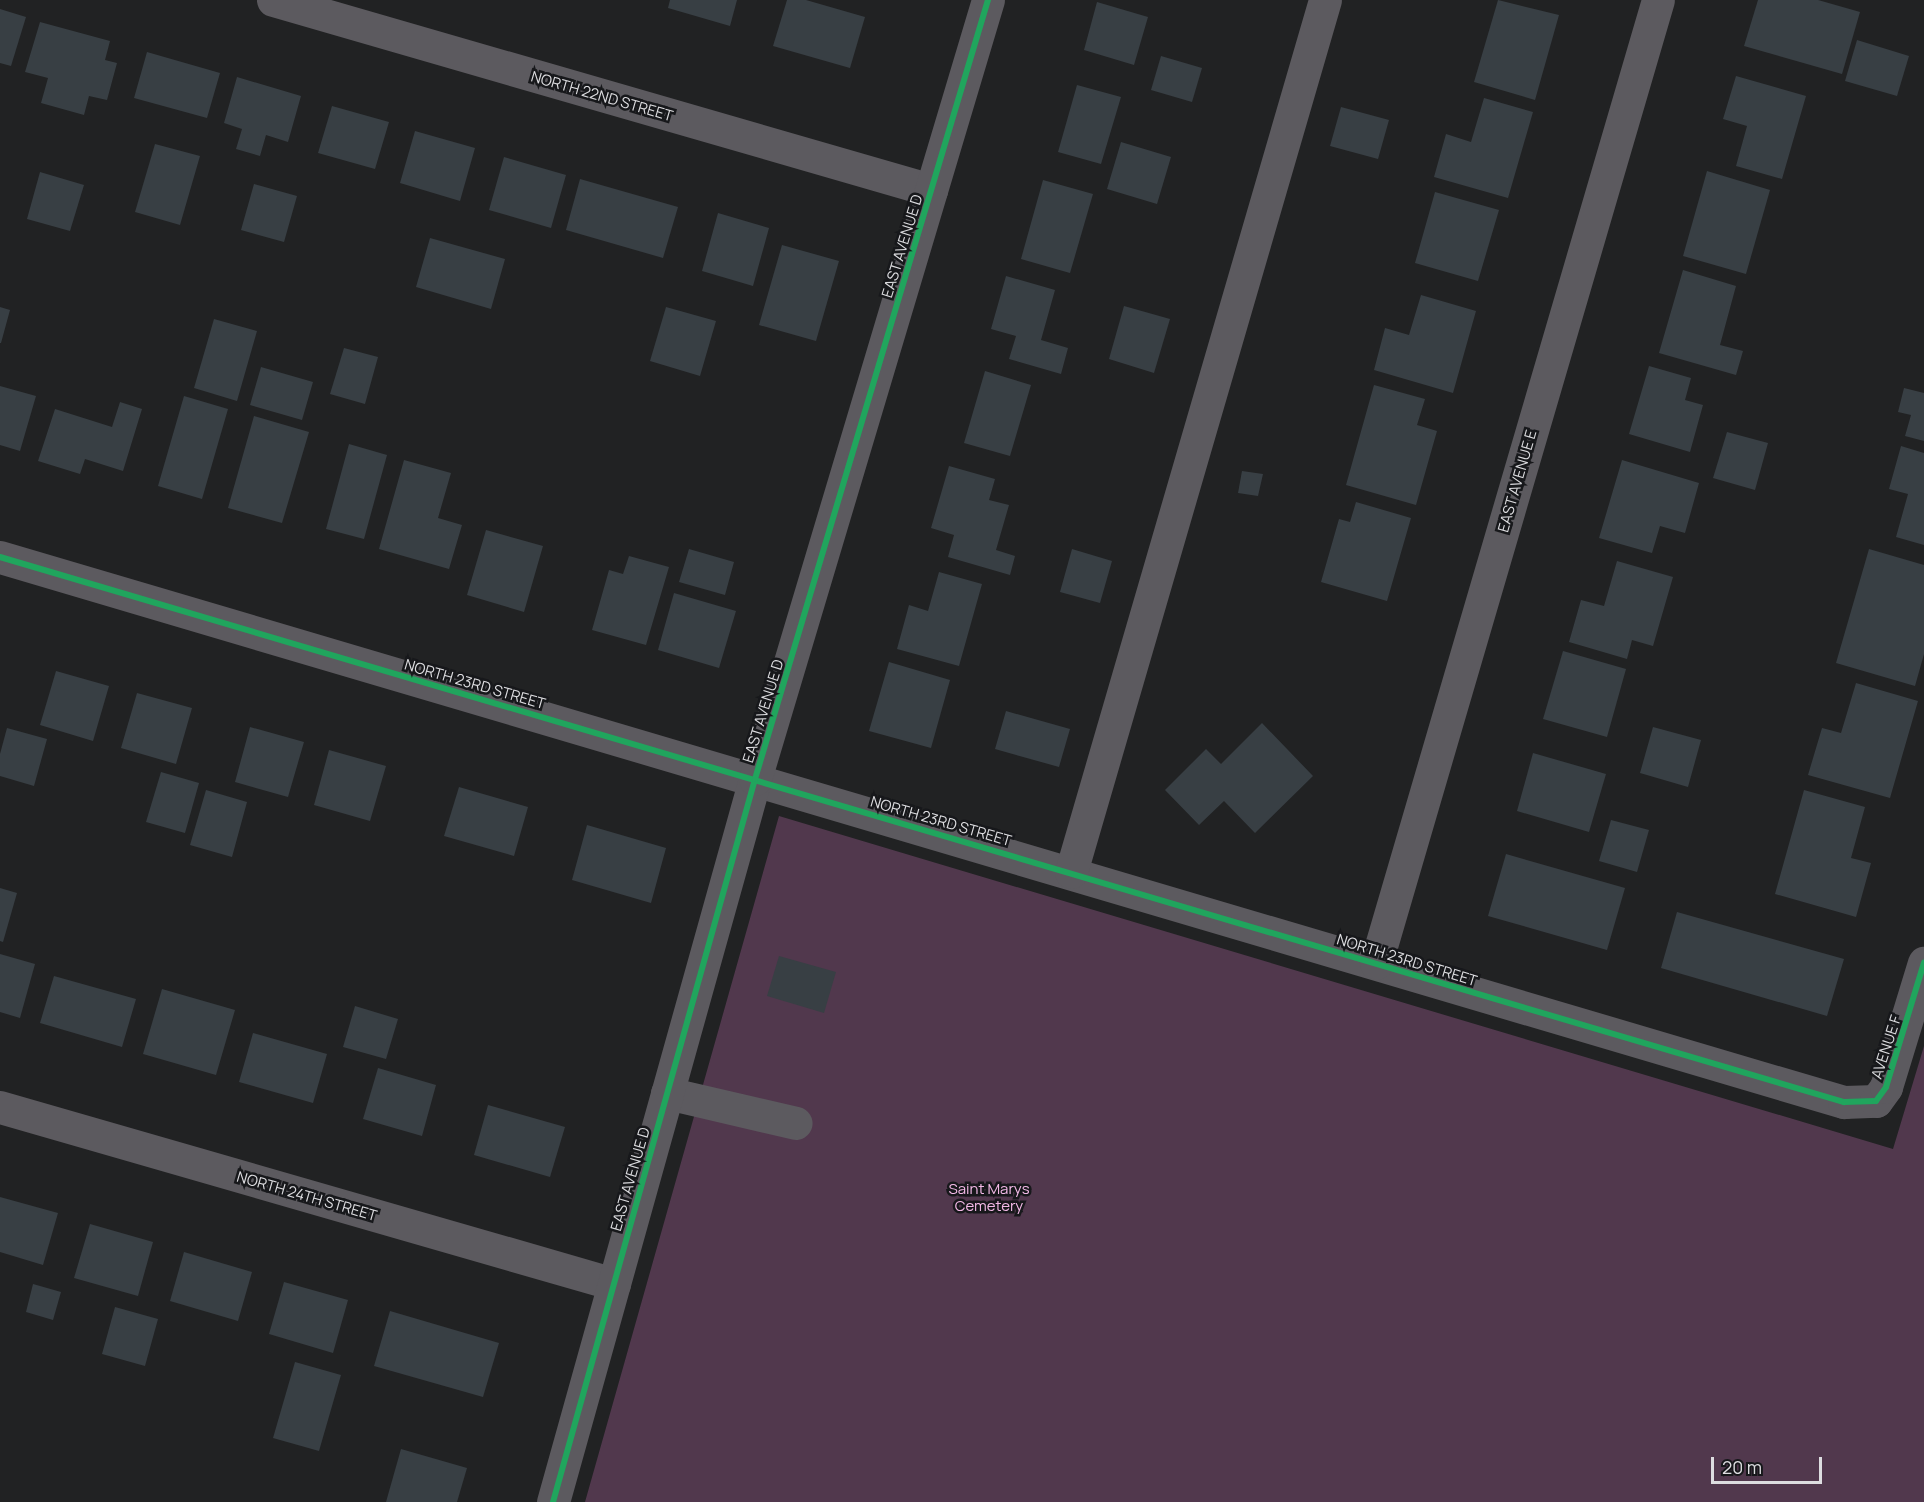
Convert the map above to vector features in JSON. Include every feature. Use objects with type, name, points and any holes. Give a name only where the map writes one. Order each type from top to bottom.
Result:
[{"type":"street","name":"NORTH 22ND STREET","points":[[273,0],[931,190]]},
{"type":"street","name":"EAST AVENUE D","points":[[553,1502],[756,779],[988,0]]},
{"type":"street","points":[[1071,872],[1325,0]]},
{"type":"street","name":"EAST AVENUE E","points":[[1376,963],[1658,0]]},
{"type":"street","name":"NORTH 23RD STREET","points":[[0,557],[1844,1102],[1876,1101]]},
{"type":"street","name":"AVENUE F","points":[[1876,1101],[1893,1072],[1924,963]]},
{"type":"street","points":[[667,1093],[796,1123]]},
{"type":"street","name":"NORTH 24TH STREET","points":[[0,1107],[614,1284]]},
{"type":"green space","name":"Saint Marys Cemetery","points":[[779,816],[1893,1149],[1924,1046],[1924,1502],[585,1502]]},
{"type":"building","points":[[670,0],[737,0],[730,26],[668,8]]},
{"type":"building","points":[[787,0],[806,0],[865,17],[850,68],[773,46]]},
{"type":"building","points":[[1498,0],[1559,15],[1535,100],[1474,82]]},
{"type":"building","points":[[1758,0],[1818,0],[1860,12],[1842,74],[1744,46]]},
{"type":"building","points":[[1097,2],[1148,17],[1134,65],[1084,50]]},
{"type":"building","points":[[0,9],[26,17],[11,66],[0,63]]},
{"type":"building","points":[[40,22],[110,41],[105,60],[117,63],[107,100],[89,96],[84,115],[41,103],[48,78],[25,72]]},
{"type":"building","points":[[1857,40],[1909,56],[1897,96],[1845,81]]},
{"type":"building","points":[[147,52],[220,73],[207,118],[134,98]]},
{"type":"building","points":[[1161,56],[1202,68],[1192,102],[1151,90]]},
{"type":"building","points":[[1736,76],[1806,96],[1782,179],[1736,166],[1747,126],[1723,119]]},
{"type":"building","points":[[237,77],[301,96],[288,142],[266,135],[260,156],[236,149],[242,129],[224,123]]},
{"type":"building","points":[[1077,85],[1121,97],[1101,164],[1058,152]]},
{"type":"building","points":[[1484,98],[1533,112],[1508,198],[1434,177],[1446,134],[1471,142]]},
{"type":"building","points":[[332,106],[389,122],[375,169],[318,153]]},
{"type":"building","points":[[1341,107],[1389,120],[1378,159],[1330,146]]},
{"type":"building","points":[[415,131],[475,148],[460,201],[400,183]]},
{"type":"building","points":[[1121,142],[1171,157],[1157,204],[1107,189]]},
{"type":"building","points":[[155,144],[200,156],[180,225],[135,212]]},
{"type":"building","points":[[504,157],[566,175],[551,228],[489,210]]},
{"type":"building","points":[[1707,171],[1770,190],[1746,274],[1683,256]]},
{"type":"building","points":[[40,172],[84,185],[70,231],[27,219]]},
{"type":"building","points":[[580,179],[678,207],[663,258],[566,230]]},
{"type":"building","points":[[1043,180],[1093,194],[1070,273],[1021,259]]},
{"type":"building","points":[[254,184],[297,196],[284,242],[241,230]]},
{"type":"building","points":[[1435,192],[1499,210],[1478,281],[1415,263]]},
{"type":"building","points":[[718,213],[769,228],[753,286],[702,271]]},
{"type":"building","points":[[430,238],[505,259],[491,309],[416,287]]},
{"type":"building","points":[[782,245],[839,261],[816,341],[759,325]]},
{"type":"building","points":[[1683,270],[1736,286],[1720,345],[1743,351],[1736,375],[1659,353]]},
{"type":"building","points":[[1006,276],[1055,290],[1041,340],[1068,348],[1061,374],[1009,359],[1016,336],[991,329]]},
{"type":"building","points":[[1421,295],[1476,311],[1453,393],[1374,370],[1385,328],[1409,335]]},
{"type":"building","points":[[1124,306],[1170,319],[1154,373],[1109,359]]},
{"type":"building","points":[[0,307],[10,310],[1,343],[0,343]]},
{"type":"building","points":[[666,307],[716,321],[700,376],[650,361]]},
{"type":"building","points":[[214,319],[257,331],[237,401],[194,388]]},
{"type":"building","points":[[344,348],[378,357],[365,404],[330,394]]},
{"type":"building","points":[[1649,366],[1691,378],[1685,400],[1703,405],[1690,452],[1629,434]]},
{"type":"building","points":[[261,367],[313,382],[302,420],[250,405]]},
{"type":"building","points":[[985,371],[1031,385],[1010,456],[964,443]]},
{"type":"building","points":[[1374,385],[1425,399],[1417,425],[1437,431],[1416,505],[1346,485]]},
{"type":"building","points":[[0,386],[36,396],[20,451],[0,445]]},
{"type":"building","points":[[1904,388],[1924,393],[1924,441],[1905,436],[1911,415],[1898,412]]},
{"type":"building","points":[[184,396],[228,409],[202,499],[158,486]]},
{"type":"building","points":[[120,402],[142,409],[123,471],[85,459],[80,474],[38,461],[55,409],[112,427]]},
{"type":"building","points":[[254,416],[309,432],[282,523],[228,508]]},
{"type":"building","points":[[1727,432],[1768,443],[1755,490],[1713,478]]},
{"type":"building","points":[[349,444],[387,455],[364,539],[326,529]]},
{"type":"building","points":[[1901,446],[1924,453],[1924,545],[1896,537],[1908,494],[1889,489]]},
{"type":"building","points":[[404,460],[451,473],[438,518],[462,525],[449,569],[379,549]]},
{"type":"building","points":[[1622,460],[1699,483],[1685,533],[1660,526],[1652,553],[1599,538]]},
{"type":"building","points":[[949,466],[995,479],[989,500],[1009,505],[996,550],[1015,556],[1010,575],[948,557],[954,535],[931,528]]},
{"type":"building","points":[[1242,471],[1263,474],[1258,496],[1238,493]]},
{"type":"building","points":[[1356,502],[1411,518],[1387,601],[1321,582],[1339,519],[1350,522]]},
{"type":"building","points":[[486,530],[543,546],[524,612],[467,595]]},
{"type":"building","points":[[689,549],[734,562],[725,595],[679,582]]},
{"type":"building","points":[[1072,549],[1112,561],[1100,603],[1060,592]]},
{"type":"building","points":[[1869,549],[1924,565],[1924,654],[1915,686],[1836,663]]},
{"type":"building","points":[[629,556],[669,567],[646,645],[592,630],[609,570],[623,574]]},
{"type":"building","points":[[1617,561],[1673,577],[1653,646],[1632,640],[1627,659],[1569,642],[1581,600],[1604,606]]},
{"type":"building","points":[[939,572],[982,584],[959,666],[897,649],[909,605],[928,611]]},
{"type":"building","points":[[674,593],[736,611],[719,668],[658,650]]},
{"type":"building","points":[[1563,651],[1626,669],[1607,737],[1543,719]]},
{"type":"building","points":[[889,662],[950,680],[931,748],[869,731]]},
{"type":"building","points":[[56,671],[109,686],[93,741],[40,725]]},
{"type":"building","points":[[1856,683],[1918,701],[1890,798],[1808,775],[1822,728],[1841,733]]},
{"type":"building","points":[[137,693],[192,708],[176,764],[121,748]]},
{"type":"building","points":[[1006,711],[1070,729],[1059,767],[995,749]]},
{"type":"building","points":[[1262,723],[1313,776],[1255,833],[1224,801],[1199,825],[1165,790],[1206,749],[1221,764]]},
{"type":"building","points":[[250,727],[304,742],[288,797],[235,782]]},
{"type":"building","points":[[1653,727],[1701,740],[1688,787],[1640,773]]},
{"type":"building","points":[[7,728],[47,739],[34,786],[0,776],[0,754]]},
{"type":"building","points":[[329,750],[386,766],[370,821],[314,805]]},
{"type":"building","points":[[1533,753],[1606,774],[1589,832],[1517,811]]},
{"type":"building","points":[[161,772],[199,783],[185,833],[146,822]]},
{"type":"building","points":[[459,787],[528,807],[514,856],[444,836]]},
{"type":"building","points":[[206,790],[247,802],[232,857],[190,845]]},
{"type":"building","points":[[1804,790],[1865,807],[1851,858],[1871,863],[1856,917],[1775,894]]},
{"type":"building","points":[[1611,820],[1649,830],[1637,872],[1599,861]]},
{"type":"building","points":[[587,825],[666,848],[651,903],[572,880]]},
{"type":"building","points":[[1506,854],[1625,888],[1607,950],[1488,916]]},
{"type":"building","points":[[0,888],[17,893],[3,942],[0,941]]},
{"type":"building","points":[[1677,912],[1844,959],[1827,1016],[1661,968]]},
{"type":"building","points":[[0,954],[35,964],[20,1018],[0,1012]]},
{"type":"building","points":[[779,956],[836,972],[824,1013],[767,996]]},
{"type":"building","points":[[54,976],[136,999],[122,1047],[40,1023]]},
{"type":"building","points":[[162,989],[235,1010],[216,1075],[143,1054]]},
{"type":"building","points":[[355,1006],[398,1019],[386,1059],[343,1047]]},
{"type":"building","points":[[253,1033],[327,1054],[313,1103],[239,1082]]},
{"type":"building","points":[[378,1068],[436,1085],[422,1136],[363,1119]]},
{"type":"building","points":[[488,1105],[565,1127],[550,1177],[474,1155]]},
{"type":"building","points":[[0,1197],[58,1213],[43,1265],[0,1252]]},
{"type":"building","points":[[90,1224],[153,1242],[138,1296],[74,1278]]},
{"type":"building","points":[[184,1252],[252,1272],[238,1321],[170,1301]]},
{"type":"building","points":[[284,1282],[348,1300],[333,1353],[269,1334]]},
{"type":"building","points":[[33,1284],[61,1292],[53,1320],[26,1312]]},
{"type":"building","points":[[115,1307],[158,1319],[145,1366],[102,1354]]},
{"type":"building","points":[[390,1311],[499,1343],[483,1397],[374,1366]]},
{"type":"building","points":[[295,1362],[341,1375],[319,1451],[273,1438]]},
{"type":"building","points":[[401,1449],[467,1468],[457,1502],[386,1502]]},
{"type":"cycle path","points":[[553,1502],[755,779],[988,0]]},
{"type":"cycle path","points":[[0,557],[1844,1102],[1876,1101],[1886,1087],[1924,963]]}]
